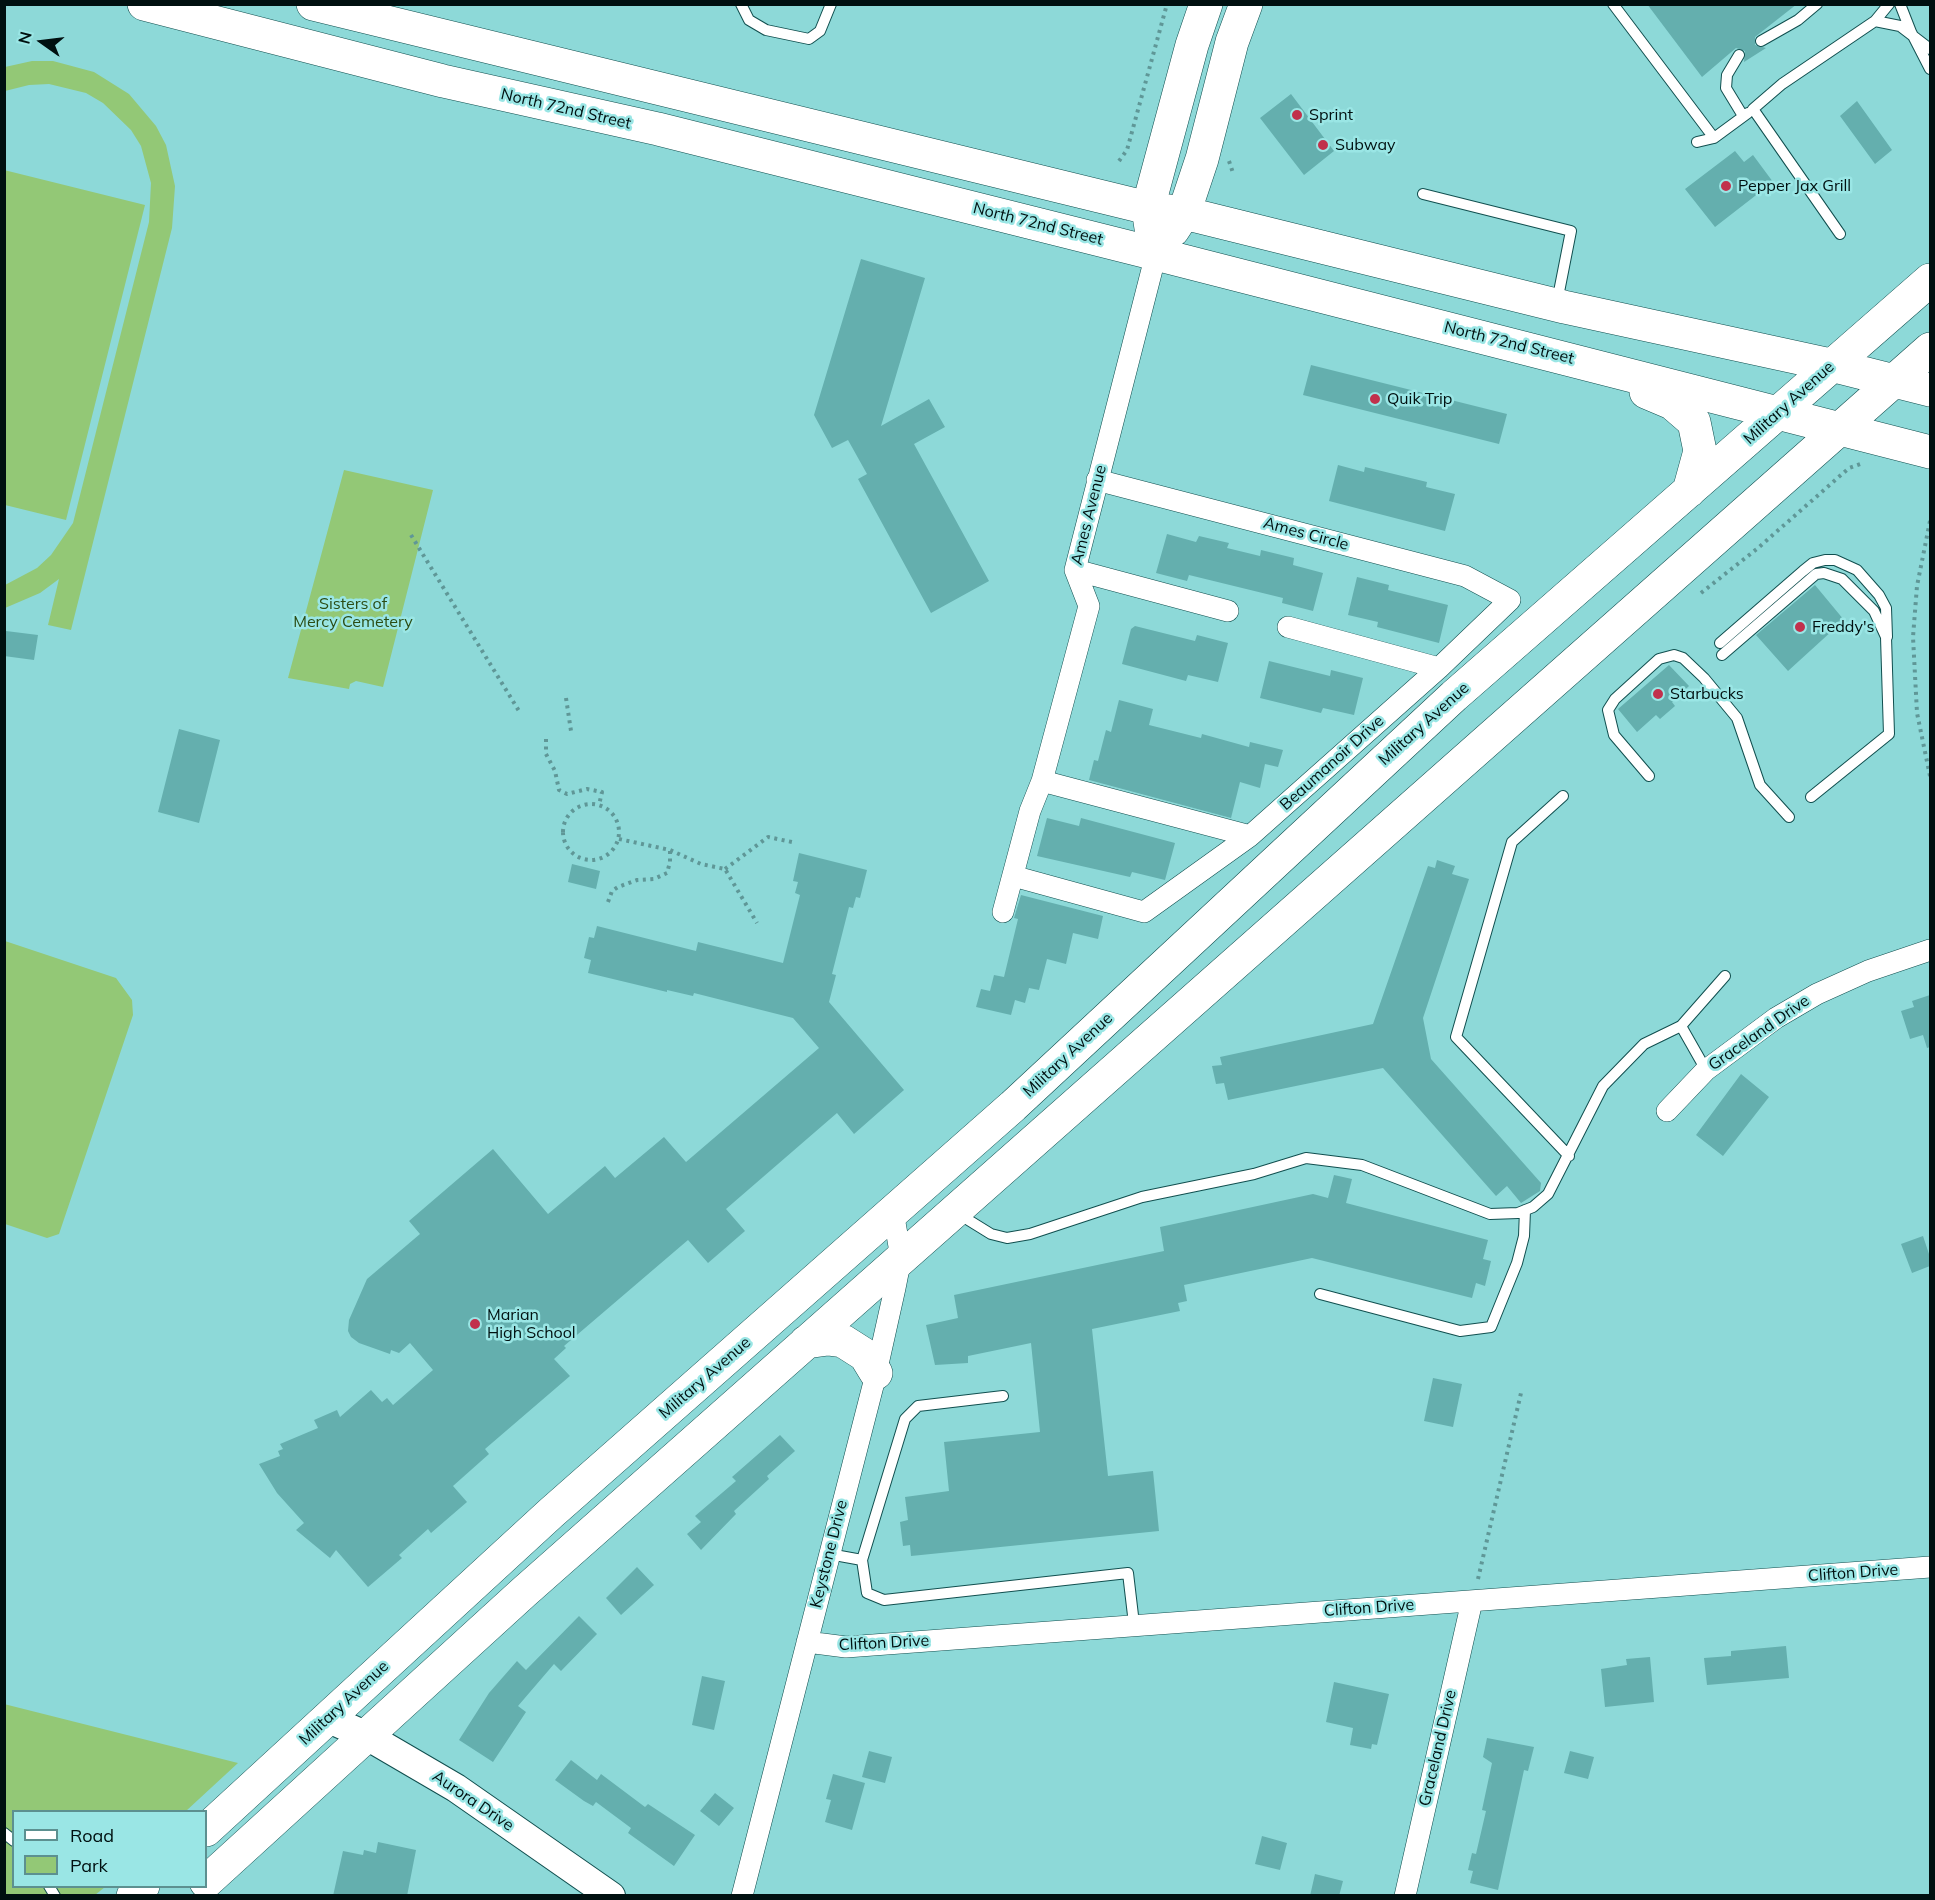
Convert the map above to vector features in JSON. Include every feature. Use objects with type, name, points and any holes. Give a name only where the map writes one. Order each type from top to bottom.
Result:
[{"type":"main road","name":"North 72nd Street","points":[[144,4],[443,81],[658,129],[1579,361],[1930,452]]},
{"type":"main road","points":[[313,4],[1148,208],[1184,213],[1556,305],[1831,365],[1930,390]]},
{"type":"main road","name":"Ames Avenue","points":[[1156,254],[1148,208],[1192,45],[1206,4]]},
{"type":"main road","name":"Ames Avenue","points":[[1156,254],[1184,213],[1202,159],[1232,42],[1245,4]]},
{"type":"main road","name":"Military Avenue","points":[[207,1829],[551,1513],[1013,1106],[1454,696],[1930,280]]},
{"type":"main road","points":[[207,1881],[532,1584],[1930,349]]},
{"type":"main road","points":[[1579,361],[1672,403],[1694,422],[1700,451],[1689,491]]},
{"type":"main road","points":[[806,1342],[828,1339],[843,1341],[865,1354],[876,1373]]},
{"type":"street","name":"Ames Avenue","points":[[1003,912],[1030,811],[1042,781],[1089,606],[1075,570],[1156,254]]},
{"type":"street","name":"Ames Circle","points":[[1097,480],[1465,576],[1510,600]]},
{"type":"street","points":[[1075,570],[1228,611]]},
{"type":"street","name":"Beaumanoir Drive","points":[[1013,876],[1144,912],[1250,836],[1439,668],[1510,600]]},
{"type":"street","points":[[1288,627],[1439,668]]},
{"type":"street","points":[[1042,781],[1250,836]]},
{"type":"street","name":"Graceland Drive","points":[[1667,1111],[1706,1070],[1776,1018],[1817,994],[1868,971],[1930,950]]},
{"type":"street","name":"Keystone Drive","points":[[742,1896],[876,1373],[901,1258],[893,1211]]},
{"type":"street","name":"Clifton Drive","points":[[807,1642],[846,1647],[1930,1567]]},
{"type":"street","name":"Graceland Drive","points":[[1405,1896],[1472,1601]]},
{"type":"street","name":"Aurora Drive","points":[[327,1718],[367,1736],[456,1788],[612,1896]]},
{"type":"lane","points":[[741,4],[749,20],[766,30],[809,39],[820,31],[831,4]]},
{"type":"lane","points":[[1613,4],[1714,138]]},
{"type":"lane","points":[[1761,41],[1798,20],[1817,4]]},
{"type":"lane","points":[[1697,142],[1714,138],[1782,84],[1875,21],[1889,4]]},
{"type":"lane","points":[[1900,4],[1930,69]]},
{"type":"lane","points":[[1875,21],[1899,26],[1911,32],[1930,49]]},
{"type":"lane","points":[[1739,55],[1727,75],[1726,88],[1743,116]]},
{"type":"lane","points":[[1753,109],[1840,234]]},
{"type":"lane","points":[[1423,194],[1571,231],[1556,305]]},
{"type":"lane","points":[[1720,643],[1813,563],[1835,560],[1857,570],[1879,595],[1886,608],[1889,734],[1811,798]]},
{"type":"lane","points":[[1722,655],[1806,580],[1824,573],[1842,579],[1855,590],[1874,611],[1887,637]]},
{"type":"lane","points":[[1649,776],[1614,735],[1608,710],[1615,699],[1659,659],[1674,655],[1683,658],[1704,678],[1737,718],[1760,785],[1789,818]]},
{"type":"lane","points":[[1563,796],[1512,842],[1456,1037],[1569,1156]]},
{"type":"lane","points":[[954,1211],[991,1234],[1006,1238],[1030,1234],[1142,1197],[1254,1174],[1306,1158],[1362,1165],[1490,1214],[1505,1215],[1533,1208],[1548,1194],[1603,1086],[1644,1044],[1680,1026],[1725,976]]},
{"type":"lane","points":[[1680,1026],[1706,1070]]},
{"type":"lane","points":[[1320,1294],[1460,1331],[1491,1327],[1524,1236],[1525,1210]]},
{"type":"lane","points":[[1003,1396],[918,1406],[905,1419],[862,1560],[867,1593],[884,1600],[1128,1574],[1134,1624]]},
{"type":"lane","points":[[830,1554],[862,1560]]},
{"type":"path","points":[[1119,161],[1127,150],[1167,4]]},
{"type":"path","points":[[1701,593],[1758,548],[1850,468],[1873,462]]},
{"type":"path","points":[[1930,521],[1917,586],[1913,637],[1917,713],[1930,776]]},
{"type":"path","points":[[411,535],[519,711]]},
{"type":"path","points":[[566,698],[571,730]]},
{"type":"path","points":[[546,739],[546,754],[555,771],[559,790],[567,794],[587,789],[602,792],[598,805]]},
{"type":"path","points":[[585,804],[598,805],[615,816],[619,826],[619,839],[608,855],[597,860],[586,860],[576,856],[568,848],[564,838],[564,827],[568,817],[575,809],[585,804]]},
{"type":"path","points":[[725,869],[768,837],[792,842]]},
{"type":"path","points":[[619,839],[670,850],[701,864],[725,869],[757,923]]},
{"type":"path","points":[[608,902],[612,891],[618,887],[637,880],[654,879],[667,873],[670,850]]},
{"type":"path","points":[[1472,1601],[1521,1393]]},
{"type":"green space","points":[[32,61],[53,61],[94,72],[129,94],[156,126],[166,145],[175,186],[172,228],[71,630],[48,625],[59,579],[40,593],[5,608],[5,585],[37,568],[51,555],[73,523],[149,222],[151,183],[141,146],[131,130],[103,103],[86,93],[49,84],[29,85],[5,91],[5,67]]},
{"type":"green space","points":[[4,170],[145,205],[66,520],[5,505]]},
{"type":"green space","name":"Sisters of Mercy Cemetery","points":[[344,470],[433,490],[383,687],[356,681],[350,684],[349,689],[288,678]]},
{"type":"green space","points":[[5,941],[116,978],[132,1000],[133,1015],[59,1234],[47,1238],[5,1224]]},
{"type":"green space","points":[[4,1704],[238,1763],[187,1810],[12,1810],[12,1888],[104,1888],[95,1895],[5,1895]]},
{"type":"building","points":[[1647,4],[1797,4],[1755,37],[1755,45],[1766,48],[1744,62],[1745,51],[1736,48],[1702,77]]},
{"type":"building","points":[[1291,94],[1334,151],[1304,175],[1260,118]]},
{"type":"building","points":[[1857,101],[1892,150],[1875,164],[1840,116]]},
{"type":"building","points":[[1735,151],[1744,162],[1753,155],[1773,182],[1715,227],[1685,189]]},
{"type":"building","points":[[861,259],[925,278],[881,426],[929,399],[945,427],[914,444],[989,581],[931,613],[858,479],[867,474],[848,440],[832,448],[814,415]]},
{"type":"building","points":[[1311,365],[1507,414],[1499,444],[1303,395]]},
{"type":"building","points":[[1338,465],[1364,472],[1365,467],[1427,482],[1426,487],[1455,494],[1445,531],[1329,501]]},
{"type":"building","points":[[1167,534],[1196,542],[1199,536],[1229,543],[1227,548],[1260,556],[1261,550],[1294,558],[1293,565],[1323,573],[1313,611],[1282,603],[1283,598],[1189,575],[1187,581],[1156,573]]},
{"type":"building","points":[[1357,577],[1389,585],[1388,590],[1448,605],[1439,643],[1377,627],[1378,622],[1348,615]]},
{"type":"building","name":"Freddy's","points":[[1815,585],[1844,620],[1788,671],[1756,635]]},
{"type":"building","points":[[1135,626],[1195,641],[1197,635],[1228,643],[1218,682],[1188,675],[1186,681],[1122,664],[1131,629]]},
{"type":"building","points":[[6,631],[38,635],[34,660],[4,656]]},
{"type":"building","points":[[1269,661],[1330,676],[1331,670],[1363,678],[1354,715],[1323,708],[1321,713],[1260,698]]},
{"type":"building","name":"Starbucks","points":[[1669,665],[1689,686],[1672,702],[1675,706],[1660,719],[1656,715],[1637,732],[1618,709]]},
{"type":"building","points":[[1119,700],[1153,709],[1149,725],[1201,738],[1202,734],[1249,747],[1250,742],[1283,750],[1278,767],[1265,764],[1260,788],[1240,782],[1231,818],[1089,780],[1094,760],[1098,761],[1106,730],[1111,732]]},
{"type":"building","points":[[179,729],[220,740],[199,823],[158,812]]},
{"type":"building","points":[[1047,818],[1079,826],[1081,818],[1175,843],[1165,880],[1132,872],[1130,877],[1037,856]]},
{"type":"building","points":[[799,853],[867,870],[860,898],[856,897],[853,908],[849,907],[832,974],[836,975],[829,1002],[904,1090],[854,1134],[837,1113],[726,1209],[745,1231],[708,1263],[688,1240],[564,1346],[566,1348],[554,1359],[570,1376],[485,1449],[489,1454],[453,1486],[467,1502],[431,1533],[428,1529],[399,1555],[402,1558],[368,1587],[336,1550],[330,1558],[296,1530],[304,1523],[277,1493],[259,1464],[280,1456],[278,1451],[283,1449],[280,1444],[318,1428],[314,1420],[337,1410],[340,1417],[371,1390],[382,1402],[387,1398],[393,1405],[433,1370],[410,1343],[399,1353],[391,1350],[390,1354],[359,1343],[351,1337],[348,1331],[349,1320],[367,1279],[420,1234],[409,1221],[493,1149],[548,1214],[605,1166],[615,1178],[664,1137],[686,1162],[819,1048],[793,1018],[694,993],[693,996],[667,990],[667,992],[588,973],[591,960],[584,958],[589,937],[594,938],[597,926],[696,951],[698,942],[783,963],[800,895],[795,893],[798,882],[793,881]]},
{"type":"building","points":[[1437,860],[1455,866],[1452,874],[1469,879],[1423,1018],[1431,1059],[1541,1183],[1540,1191],[1521,1203],[1507,1186],[1496,1196],[1383,1068],[1228,1100],[1224,1083],[1216,1084],[1212,1066],[1222,1065],[1220,1057],[1373,1024],[1428,866],[1435,868]]},
{"type":"building","points":[[572,864],[600,871],[596,889],[568,882]]},
{"type":"building","points":[[1021,895],[1103,916],[1098,939],[1073,933],[1066,964],[1047,959],[1039,990],[1029,988],[1025,1003],[1015,1000],[1011,1015],[976,1007],[981,989],[990,991],[994,975],[1004,977],[1018,919],[1014,918]]},
{"type":"building","points":[[1930,995],[1930,1047],[1927,1048],[1923,1035],[1910,1039],[1901,1011],[1914,1007],[1912,1001]]},
{"type":"building","points":[[1741,1074],[1769,1097],[1723,1156],[1696,1135]]},
{"type":"building","points":[[1334,1175],[1352,1179],[1346,1203],[1488,1240],[1483,1259],[1491,1261],[1485,1286],[1476,1283],[1472,1298],[1312,1258],[1184,1285],[1187,1301],[1178,1303],[1180,1311],[1092,1329],[1108,1476],[1153,1471],[1159,1531],[911,1556],[910,1545],[903,1546],[900,1522],[908,1520],[905,1497],[949,1491],[944,1442],[1040,1432],[1031,1343],[968,1356],[968,1363],[935,1365],[926,1325],[958,1318],[954,1295],[1164,1251],[1160,1227],[1313,1194],[1328,1198]]},
{"type":"building","points":[[1923,1236],[1930,1257],[1930,1266],[1912,1273],[1901,1244]]},
{"type":"building","points":[[1433,1378],[1462,1384],[1453,1427],[1424,1421]]},
{"type":"building","points":[[780,1435],[795,1451],[767,1476],[769,1479],[734,1511],[736,1514],[701,1550],[687,1534],[701,1522],[695,1516],[736,1481],[732,1477]]},
{"type":"building","points":[[637,1567],[654,1585],[621,1615],[606,1598]]},
{"type":"building","points":[[579,1616],[597,1634],[561,1671],[554,1664],[518,1706],[526,1712],[493,1762],[459,1740],[489,1693],[517,1661],[526,1670]]},
{"type":"building","points":[[1786,1646],[1789,1678],[1707,1685],[1704,1658],[1731,1656],[1731,1651]]},
{"type":"building","points":[[1650,1657],[1654,1702],[1605,1707],[1601,1669],[1627,1665],[1626,1659]]},
{"type":"building","points":[[702,1676],[725,1681],[714,1730],[692,1725]]},
{"type":"building","points":[[1334,1682],[1389,1694],[1377,1745],[1372,1744],[1371,1749],[1350,1745],[1353,1728],[1326,1722]]},
{"type":"building","points":[[1487,1738],[1534,1747],[1528,1771],[1524,1770],[1498,1890],[1470,1883],[1473,1871],[1468,1870],[1472,1853],[1476,1854],[1486,1811],[1482,1810],[1492,1763],[1483,1757]]},
{"type":"building","points":[[869,1751],[892,1757],[885,1783],[862,1777]]},
{"type":"building","points":[[1570,1751],[1594,1757],[1588,1779],[1564,1773]]},
{"type":"building","points":[[571,1760],[597,1780],[601,1774],[645,1807],[648,1804],[695,1835],[674,1866],[628,1833],[631,1828],[596,1802],[593,1806],[555,1780]]},
{"type":"building","points":[[833,1774],[865,1783],[852,1830],[825,1822],[831,1800],[826,1799]]},
{"type":"building","points":[[715,1793],[734,1808],[719,1826],[700,1811]]},
{"type":"building","points":[[1262,1836],[1287,1843],[1280,1870],[1255,1864]]},
{"type":"building","points":[[378,1842],[416,1850],[407,1896],[333,1896],[343,1851],[363,1855],[364,1850],[376,1853]]},
{"type":"building","points":[[1315,1874],[1343,1881],[1339,1896],[1310,1896]]},
{"type":"place","name":"Sprint","points":[[1297,115]]},
{"type":"place","name":"Subway","points":[[1323,145]]},
{"type":"place","name":"Pepper Jax Grill","points":[[1726,186]]},
{"type":"place","name":"Quik Trip","points":[[1375,399]]},
{"type":"place","name":"Freddy's","points":[[1800,627]]},
{"type":"place","name":"Starbucks","points":[[1658,694]]},
{"type":"place","name":"Marian High School","points":[[475,1324]]}]
